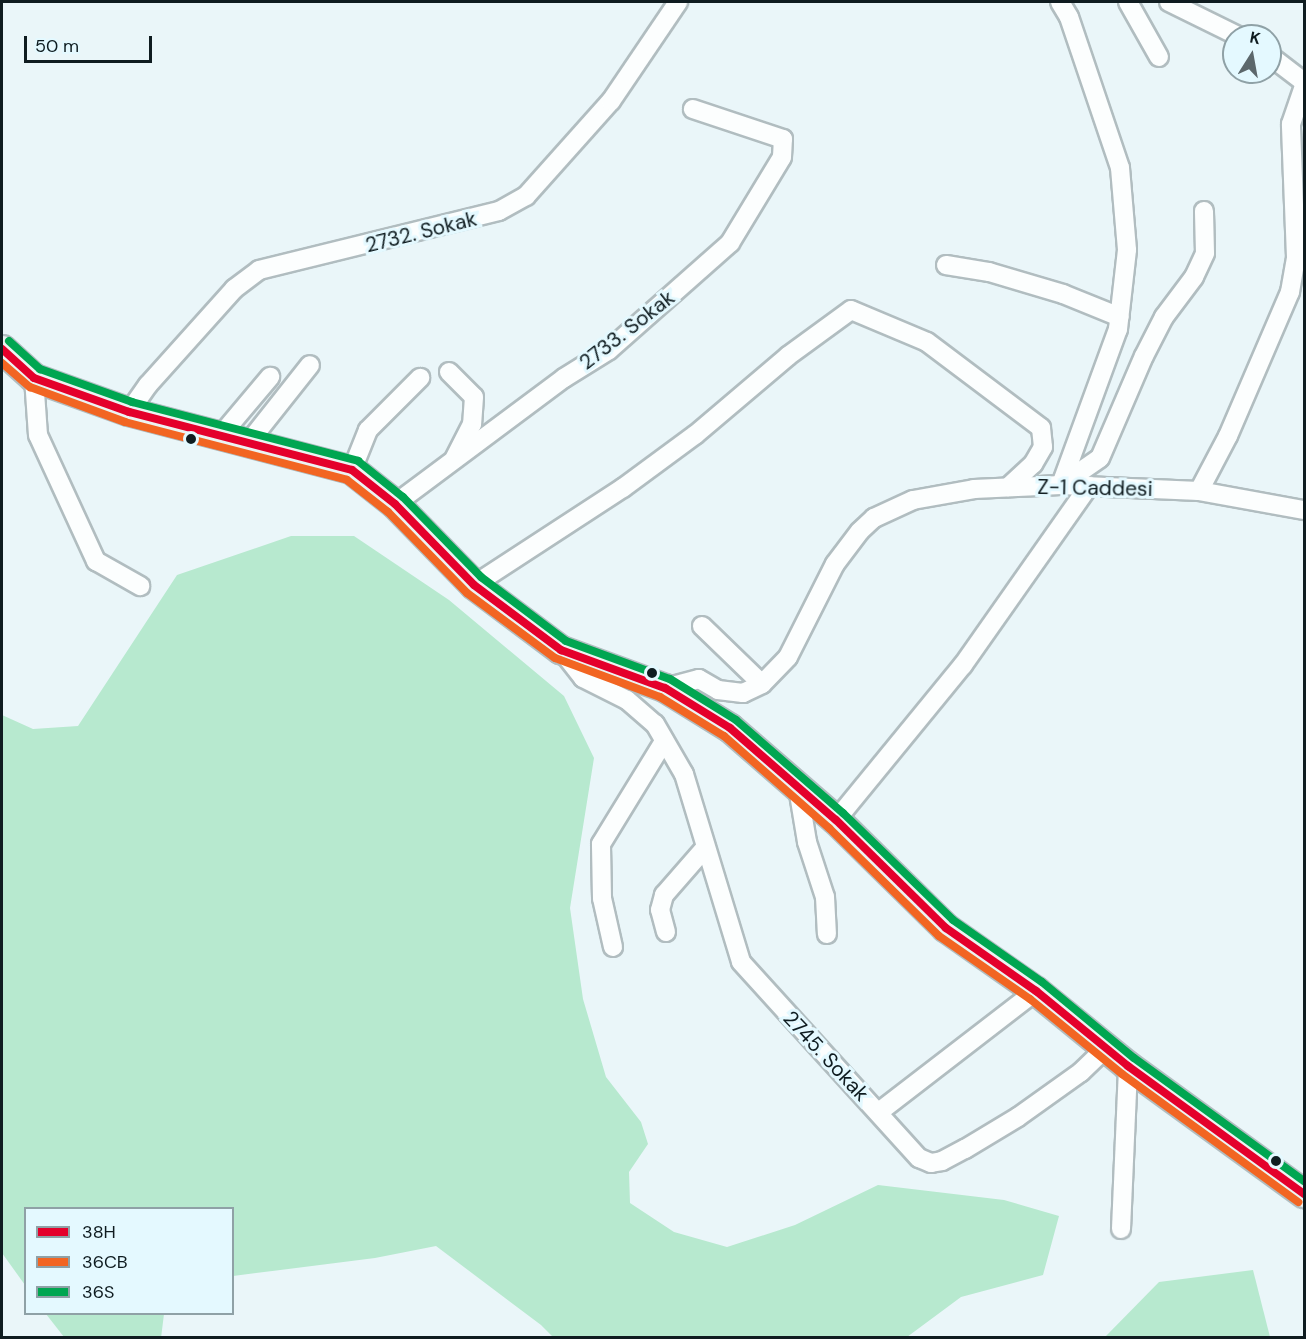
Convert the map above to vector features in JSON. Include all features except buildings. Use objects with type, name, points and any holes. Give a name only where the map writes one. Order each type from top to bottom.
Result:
[{"type":"main road","points":[[2,349],[34,378],[129,412],[249,441],[352,470],[395,504],[474,585],[561,650],[665,688],[730,728],[836,820],[946,928],[1036,991],[1128,1066],[1305,1194]]},
{"type":"street","name":"2732. Sokak","points":[[129,412],[148,385],[234,289],[259,270],[500,212],[526,196],[612,101],[678,2]]},
{"type":"street","points":[[1060,2],[1069,17],[1120,168],[1127,250],[1120,317],[1061,485]]},
{"type":"street","points":[[1128,2],[1160,57]]},
{"type":"street","points":[[1169,2],[1222,28]]},
{"type":"street","points":[[1282,65],[1305,82]]},
{"type":"street","points":[[1199,491],[1228,436],[1290,292],[1296,257],[1292,124],[1305,86]]},
{"type":"street","name":"2733. Sokak","points":[[395,504],[564,378],[609,350],[718,256],[764,190],[782,157],[783,139],[693,109]]},
{"type":"street","points":[[1061,485],[1100,458],[1149,346],[1164,317],[1194,277],[1205,253],[1204,211]]},
{"type":"street","points":[[946,265],[989,272],[1063,294],[1120,317]]},
{"type":"street","points":[[474,585],[695,435],[788,356],[851,310],[927,342],[1041,428],[1042,447],[1033,464],[1008,488]]},
{"type":"street","points":[[249,441],[310,365]]},
{"type":"street","points":[[449,372],[474,397],[472,424],[453,462]]},
{"type":"street","points":[[222,434],[270,377]]},
{"type":"street","points":[[34,378],[38,435],[96,561],[140,586]]},
{"type":"street","points":[[352,470],[368,430],[420,378]]},
{"type":"street","name":"Z-1 Caddesi","points":[[762,684],[788,657],[835,564],[874,518],[933,494],[1061,485],[1089,486],[1199,491],[1305,510]]},
{"type":"street","points":[[836,820],[963,665],[1089,486]]},
{"type":"street","points":[[665,688],[699,679],[717,690],[743,693],[762,684],[702,626]]},
{"type":"street","name":"2745. Sokak","points":[[561,650],[583,678],[627,700],[655,724],[684,774],[741,962],[919,1158],[931,1163],[942,1161],[1018,1117],[1081,1072],[1106,1048]]},
{"type":"street","points":[[613,947],[602,898],[601,844],[664,741]]},
{"type":"street","points":[[798,788],[807,842],[825,897],[827,934]]},
{"type":"street","points":[[666,932],[660,910],[664,895],[705,848]]},
{"type":"street","points":[[879,1112],[1036,991]]},
{"type":"street","points":[[1121,1229],[1128,1066]]},
{"type":"green space","points":[[291,536],[354,536],[449,600],[564,696],[594,758],[570,908],[583,999],[606,1077],[641,1122],[648,1144],[629,1172],[630,1203],[674,1232],[727,1247],[795,1225],[878,1185],[1004,1200],[1059,1216],[1043,1275],[961,1297],[907,1337],[553,1337],[541,1325],[436,1246],[375,1258],[234,1276],[234,1207],[24,1207],[24,1284],[2,1253],[2,715],[33,729],[78,726],[177,575]]},
{"type":"green space","points":[[1253,1270],[1270,1337],[1105,1337],[1159,1282]]},
{"type":"green space","points":[[47,1315],[164,1315],[161,1338],[64,1337]]},
{"type":"transit line","name":"36S","points":[[9,341],[40,369],[132,402],[358,461],[403,497],[481,577],[566,641],[670,679],[736,720],[843,813],[953,920],[1042,982],[1134,1058],[1304,1181]]},
{"type":"transit line","name":"38H","points":[[2,349],[34,378],[129,412],[352,470],[395,504],[474,585],[561,650],[665,688],[730,728],[836,820],[946,928],[1036,991],[1128,1066],[1304,1194]]},
{"type":"transit line","name":"36CB","points":[[2,363],[30,387],[125,422],[347,480],[388,512],[467,593],[555,658],[660,697],[724,736],[829,828],[939,936],[1030,999],[1122,1074],[1298,1202]]}]
